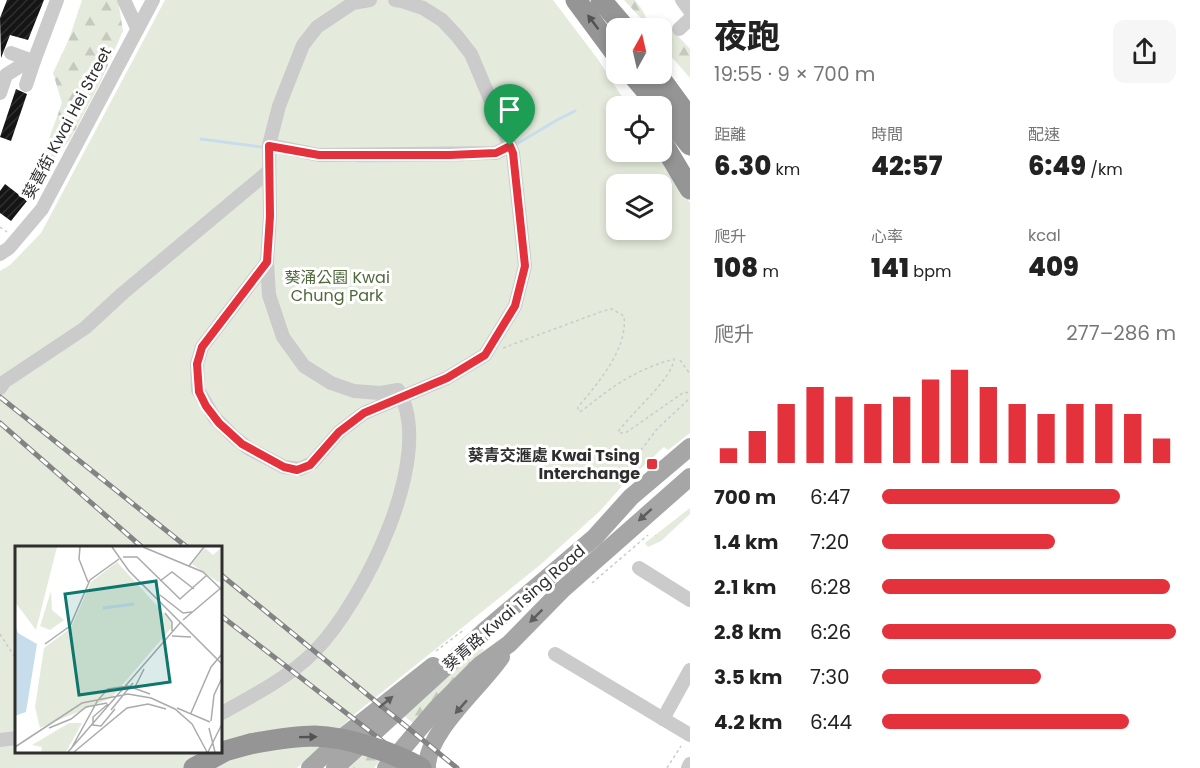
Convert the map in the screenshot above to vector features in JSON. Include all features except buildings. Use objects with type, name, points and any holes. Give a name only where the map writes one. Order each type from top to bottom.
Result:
[{"type":"highway","points":[[576,0],[606,43]]},
{"type":"highway","points":[[601,0],[616,18]]},
{"type":"highway","points":[[672,76],[690,96]]},
{"type":"highway","points":[[640,84],[650,96]]},
{"type":"highway","points":[[664,84],[690,119]]},
{"type":"highway","points":[[672,123],[690,145]]},
{"type":"highway","points":[[672,159],[690,189]]},
{"type":"highway","points":[[222,753],[250,744],[316,736],[337,738],[378,750],[421,768]]},
{"type":"highway","points":[[194,768],[221,753]]},
{"type":"main road","name":"葵青路 Kwai Tsing Road","points":[[335,768],[488,628],[595,537],[631,497],[690,447]]},
{"type":"main road","name":"葵青路 Kwai Tsing Road","points":[[386,768],[436,709],[480,665],[509,644],[563,589],[690,477]]},
{"type":"main road","points":[[310,768],[343,737],[407,685],[488,628]]},
{"type":"main road","points":[[428,768],[429,751],[437,735],[490,673],[509,644]]},
{"type":"street","points":[[26,85],[32,61],[57,0]]},
{"type":"street","points":[[124,0],[137,28]]},
{"type":"street","name":"葵喜街 Kwai Hei Street","points":[[0,254],[9,248],[42,209],[153,0]]},
{"type":"street","points":[[222,713],[279,681],[303,663],[328,635],[361,588],[388,530],[405,472],[410,433],[402,397],[398,390],[380,393],[354,391],[331,383],[304,366],[283,337],[269,295],[267,262],[270,216],[269,146],[279,106],[303,45],[317,27],[353,3],[370,0]]},
{"type":"street","points":[[267,262],[202,347],[197,360],[199,392],[209,411],[226,430],[254,452],[284,467],[300,469],[312,463],[339,432],[360,416],[447,378],[485,355],[515,306],[525,266],[513,153],[471,54],[442,20],[423,8],[395,0]]},
{"type":"street","points":[[682,0],[690,11]]},
{"type":"street","points":[[679,28],[690,19]]},
{"type":"street","points":[[11,54],[32,61]]},
{"type":"street","points":[[0,93],[6,75],[32,61]]},
{"type":"street","points":[[269,146],[319,155],[496,153],[510,146]]},
{"type":"street","points":[[0,388],[3,382],[85,328],[269,171]]},
{"type":"street","points":[[639,568],[690,600]]},
{"type":"street","points":[[555,654],[689,734]]},
{"type":"street","points":[[663,719],[690,670]]},
{"type":"street","points":[[0,740],[15,738]]},
{"type":"path","points":[[0,227],[8,232]]},
{"type":"path","points":[[511,345],[612,309],[624,316],[625,331],[602,378],[578,407],[578,411],[582,411],[630,375],[675,359],[674,365],[663,381],[618,432],[621,434],[627,432],[684,392],[690,393]]},
{"type":"path","points":[[680,360],[690,374]]},
{"type":"path","points":[[627,483],[621,476],[657,429],[690,398]]},
{"type":"path","points":[[585,588],[648,535]]},
{"type":"path","points":[[428,657],[466,628]]},
{"type":"path","points":[[0,634],[15,657]]},
{"type":"path","points":[[667,768],[689,734]]},
{"type":"green space","points":[[82,0],[118,0],[123,31],[100,83],[70,140],[33,182],[62,103],[53,73],[69,39]]},
{"type":"green space","name":"葵涌公園 Kwai Chung Park","points":[[165,0],[553,0],[606,72],[606,84],[614,84],[622,96],[606,96],[606,162],[663,162],[671,174],[606,174],[606,240],[672,240],[672,175],[690,203],[690,433],[668,450],[664,447],[623,485],[600,511],[540,565],[356,713],[297,768],[0,768],[0,271],[10,265],[41,233]]},
{"type":"green space","points":[[624,0],[635,0],[646,18],[641,18]]},
{"type":"green space","points":[[672,29],[690,49],[690,78],[672,57]]},
{"type":"green space","points":[[690,508],[690,514],[661,541],[648,547],[645,543]]},
{"type":"green space","points":[[481,647],[484,650],[413,723],[403,715]]},
{"type":"green space","points":[[367,750],[385,754],[374,768],[349,768]]},
{"type":"waterway","points":[[515,145],[575,111]]},
{"type":"waterway","points":[[201,139],[261,147]]},
{"type":"waterway","points":[[358,161],[463,160]]},
{"type":"railway","points":[[0,397],[186,546]]},
{"type":"railway","points":[[0,423],[141,546]]},
{"type":"railway","points":[[222,576],[457,768]]},
{"type":"railway","points":[[222,617],[417,768]]},
{"type":"place","name":"葵青交滙處 Kwai Tsing Interchange","points":[[652,464]]},
{"type":"route","points":[[269,146],[319,155],[450,155],[496,153],[510,146],[513,153],[525,266],[515,306],[485,355],[447,378],[368,410],[339,432],[310,465],[303,468],[293,470],[254,452],[219,423],[199,392],[197,360],[202,347],[267,262],[270,216],[269,146]]}]
